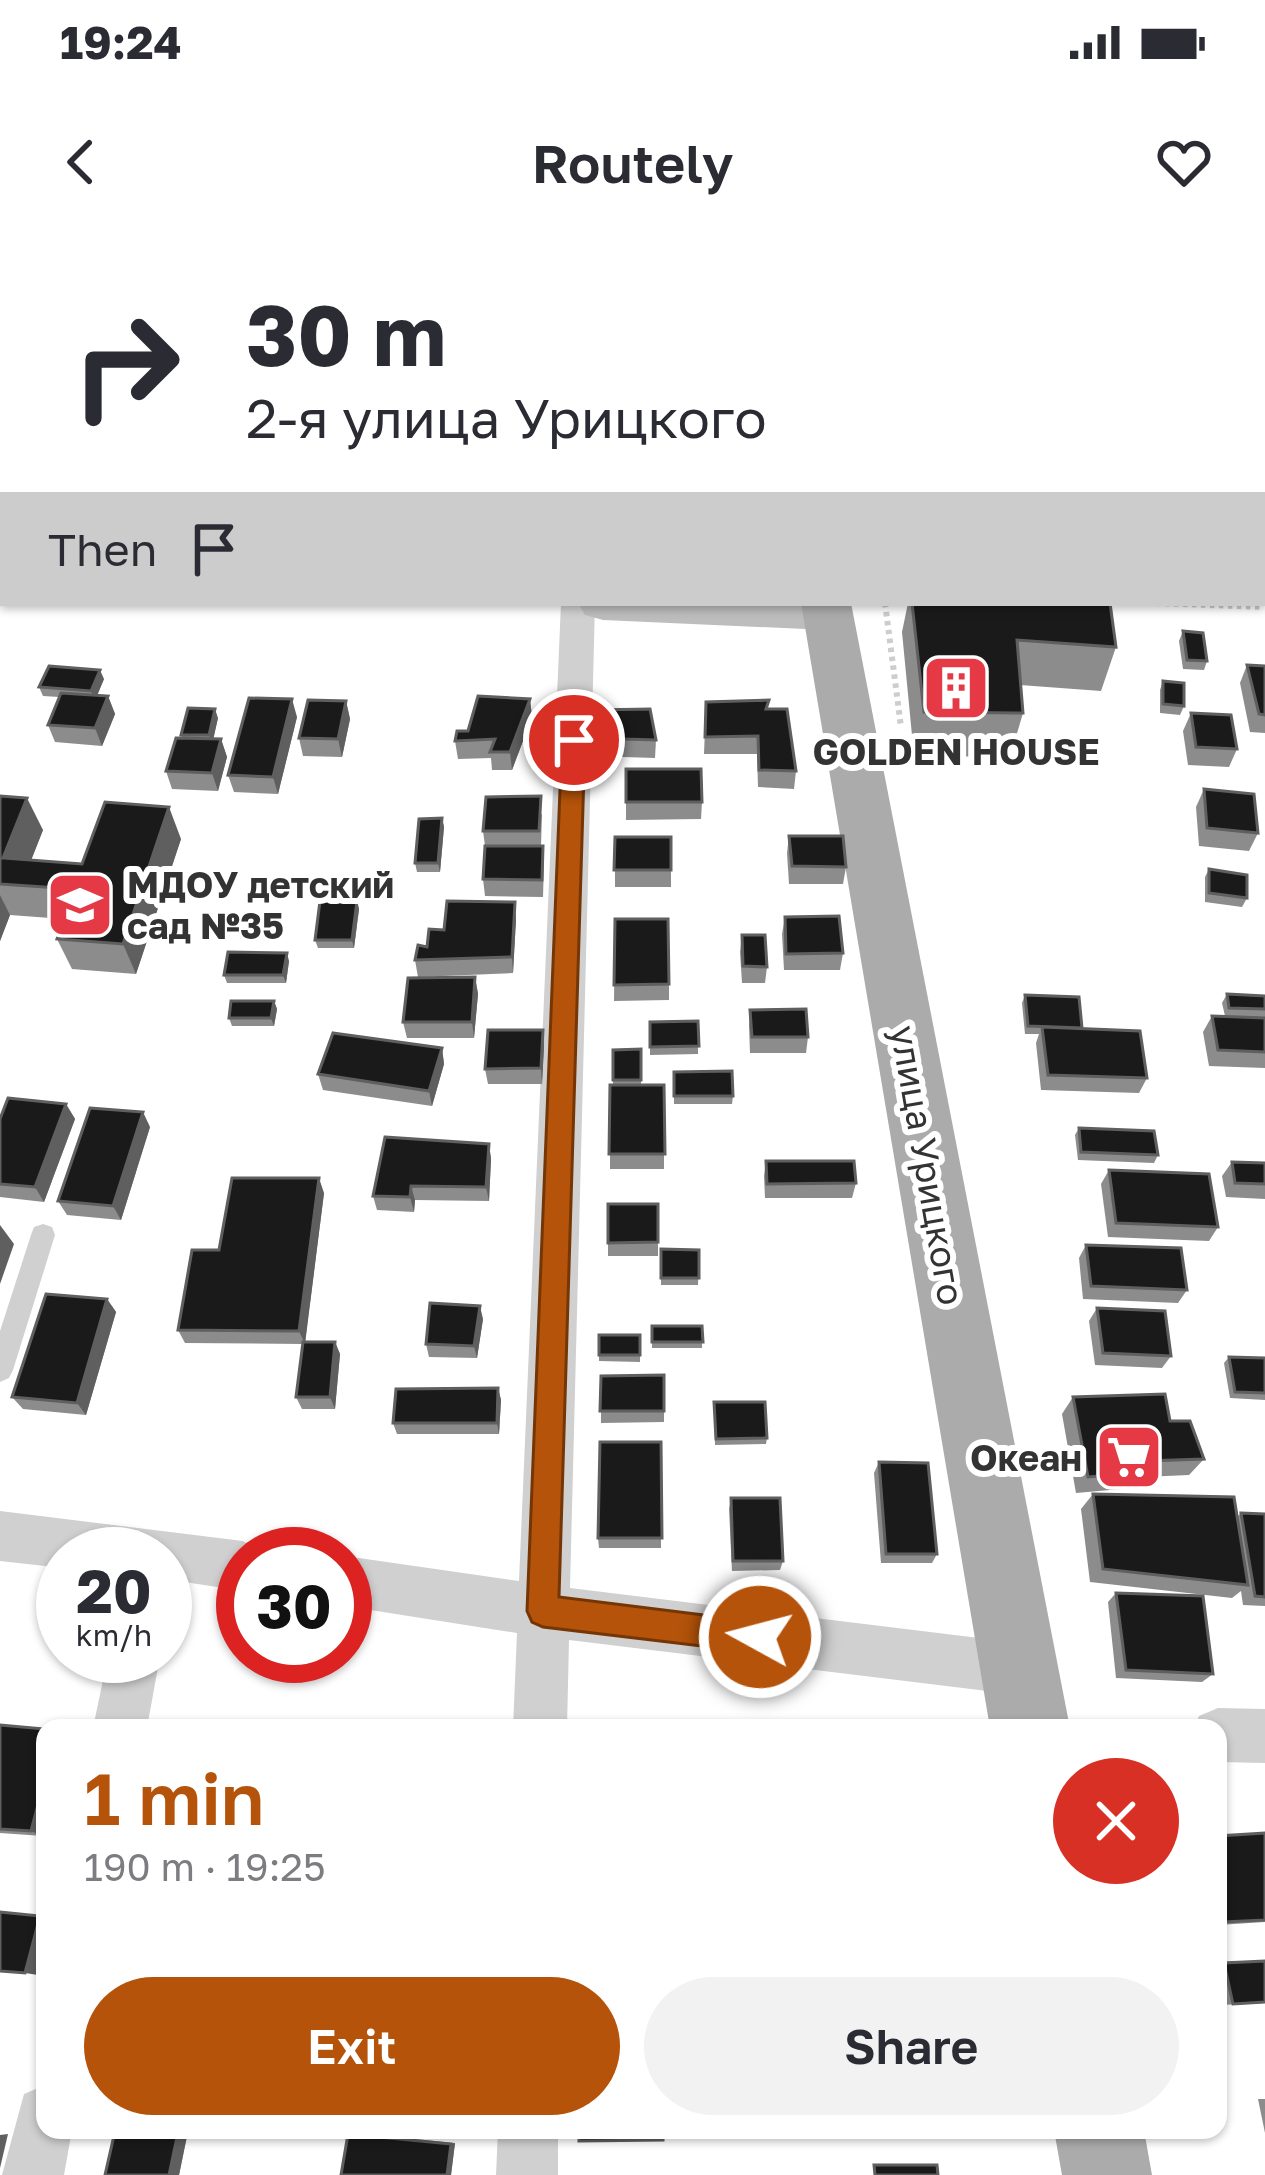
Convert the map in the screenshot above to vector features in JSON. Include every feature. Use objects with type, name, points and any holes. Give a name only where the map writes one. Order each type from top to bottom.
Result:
[{"type":"main road","name":"улица Урицкого","points":[[846,606],[1025,1698]]},
{"type":"main road","points":[[1101,2139],[1107,2175]]},
{"type":"street","points":[[540,1719],[578,606]]},
{"type":"street","points":[[0,1536],[36,1540]]},
{"type":"street","points":[[372,1586],[543,1611],[1025,1698]]},
{"type":"street","points":[[122,1719],[129,1683]]},
{"type":"street","points":[[1227,1735],[1265,1736]]},
{"type":"street","points":[[34,2175],[41,2139]]},
{"type":"street","points":[[527,2175],[528,2139]]},
{"type":"lane","points":[[0,1370],[43,1235]]},
{"type":"path","points":[[846,606],[902,732]]},
{"type":"building","points":[[912,606],[1110,606],[1116,647],[1017,640],[1023,713],[924,712]]},
{"type":"building","points":[[1183,631],[1203,633],[1207,661],[1187,660]]},
{"type":"building","points":[[1247,665],[1265,666],[1265,715],[1259,714]]},
{"type":"building","points":[[49,666],[100,670],[91,691],[39,687]]},
{"type":"building","points":[[1163,681],[1184,683],[1184,706],[1163,704]]},
{"type":"building","points":[[61,693],[108,696],[95,728],[48,725]]},
{"type":"building","points":[[478,696],[530,699],[510,752],[490,752],[495,739],[455,741],[457,731],[468,731]]},
{"type":"building","points":[[249,698],[292,699],[273,777],[228,775]]},
{"type":"building","points":[[308,700],[346,701],[338,739],[299,738]]},
{"type":"building","points":[[769,700],[766,709],[787,709],[796,771],[759,770],[758,736],[705,737],[706,702]]},
{"type":"building","points":[[188,708],[215,709],[209,735],[181,735]]},
{"type":"building","points":[[650,709],[656,740],[591,738],[592,710]]},
{"type":"building","points":[[1191,713],[1231,715],[1237,749],[1196,747]]},
{"type":"building","points":[[176,738],[221,739],[212,773],[166,771]]},
{"type":"building","points":[[626,769],[701,769],[702,802],[626,802]]},
{"type":"building","points":[[1204,789],[1254,794],[1258,833],[1207,828]]},
{"type":"building","points":[[0,796],[27,798],[3,858],[82,864],[105,802],[169,807],[123,944],[57,939],[75,889],[0,884]]},
{"type":"building","points":[[541,796],[539,831],[483,831],[486,797]]},
{"type":"building","points":[[442,818],[438,863],[415,863],[419,819]]},
{"type":"building","points":[[789,836],[843,836],[846,867],[792,866]]},
{"type":"building","points":[[615,837],[671,837],[671,870],[614,870]]},
{"type":"building","points":[[485,846],[543,846],[542,880],[483,879]]},
{"type":"building","points":[[1209,869],[1247,875],[1247,898],[1209,893]]},
{"type":"building","points":[[320,901],[357,901],[352,940],[315,940]]},
{"type":"building","points":[[447,901],[515,902],[512,957],[415,960],[418,945],[427,947],[429,929],[444,930]]},
{"type":"building","points":[[839,916],[843,953],[786,954],[785,917]]},
{"type":"building","points":[[615,919],[668,919],[669,984],[614,985]]},
{"type":"building","points":[[742,935],[765,935],[767,967],[743,966]]},
{"type":"building","points":[[228,952],[287,953],[283,975],[224,975]]},
{"type":"building","points":[[475,977],[472,1022],[403,1022],[408,978]]},
{"type":"building","points":[[1227,994],[1265,996],[1265,1009],[1229,1008]]},
{"type":"building","points":[[1025,995],[1079,997],[1082,1028],[1028,1026]]},
{"type":"building","points":[[231,1001],[274,1001],[271,1018],[229,1018]]},
{"type":"building","points":[[806,1009],[808,1037],[752,1037],[750,1010]]},
{"type":"building","points":[[1212,1016],[1265,1018],[1265,1052],[1218,1050]]},
{"type":"building","points":[[698,1021],[699,1046],[650,1047],[650,1022]]},
{"type":"building","points":[[1042,1027],[1140,1031],[1147,1078],[1048,1075]]},
{"type":"building","points":[[488,1030],[543,1030],[541,1068],[485,1069]]},
{"type":"building","points":[[333,1033],[442,1048],[429,1091],[318,1074]]},
{"type":"building","points":[[641,1049],[641,1080],[613,1080],[613,1050]]},
{"type":"building","points":[[732,1071],[733,1096],[674,1096],[674,1072]]},
{"type":"building","points":[[610,1085],[664,1085],[665,1154],[609,1154]]},
{"type":"building","points":[[8,1098],[66,1104],[35,1187],[0,1184],[0,1119]]},
{"type":"building","points":[[90,1108],[143,1112],[113,1206],[58,1201]]},
{"type":"building","points":[[1079,1128],[1154,1131],[1158,1155],[1081,1152]]},
{"type":"building","points":[[385,1137],[489,1144],[486,1187],[411,1186],[410,1197],[373,1196]]},
{"type":"building","points":[[766,1161],[854,1161],[856,1183],[767,1184]]},
{"type":"building","points":[[1232,1162],[1265,1163],[1265,1184],[1235,1183]]},
{"type":"building","points":[[1109,1170],[1209,1174],[1218,1227],[1116,1223]]},
{"type":"building","points":[[232,1178],[319,1178],[299,1331],[178,1330],[192,1250],[219,1250]]},
{"type":"building","points":[[608,1204],[658,1204],[658,1242],[608,1243]]},
{"type":"building","points":[[1086,1245],[1181,1248],[1187,1290],[1091,1286]]},
{"type":"building","points":[[661,1249],[699,1250],[699,1278],[661,1278]]},
{"type":"building","points":[[46,1294],[107,1299],[77,1403],[12,1397]]},
{"type":"building","points":[[430,1303],[480,1306],[474,1346],[426,1344]]},
{"type":"building","points":[[1097,1308],[1165,1311],[1171,1356],[1103,1353]]},
{"type":"building","points":[[652,1326],[702,1326],[703,1342],[652,1342]]},
{"type":"building","points":[[599,1335],[640,1335],[640,1355],[599,1355]]},
{"type":"building","points":[[303,1342],[335,1342],[330,1397],[296,1397]]},
{"type":"building","points":[[1229,1357],[1265,1358],[1265,1393],[1235,1392]]},
{"type":"building","points":[[664,1375],[664,1411],[600,1411],[601,1376]]},
{"type":"building","points":[[498,1388],[497,1423],[393,1423],[396,1389]]},
{"type":"building","points":[[1165,1394],[1170,1421],[1190,1421],[1204,1459],[1145,1461],[1146,1472],[1088,1477],[1073,1397]]},
{"type":"building","points":[[714,1402],[765,1402],[767,1438],[716,1439]]},
{"type":"building","points":[[600,1442],[661,1442],[662,1538],[598,1538]]},
{"type":"building","points":[[879,1462],[928,1463],[937,1554],[886,1554]]},
{"type":"building","points":[[1093,1494],[1234,1497],[1248,1585],[1103,1569]]},
{"type":"building","points":[[731,1498],[780,1498],[783,1561],[733,1561]]},
{"type":"building","points":[[1241,1513],[1265,1514],[1265,1597],[1255,1596]]},
{"type":"building","points":[[1116,1593],[1203,1596],[1213,1674],[1126,1670]]},
{"type":"building","points":[[0,1725],[36,1728],[36,1812],[31,1831],[0,1829]]},
{"type":"building","points":[[1265,1833],[1265,1920],[1227,1922],[1227,1835]]},
{"type":"building","points":[[0,1912],[36,1916],[25,1973],[0,1971]]},
{"type":"building","points":[[1265,1961],[1265,2002],[1233,2004],[1227,1963]]},
{"type":"building","points":[[113,2139],[177,2139],[169,2175],[105,2175]]},
{"type":"building","points":[[347,2139],[451,2144],[447,2175],[341,2175]]},
{"type":"building","points":[[579,2139],[663,2139],[663,2140]]},
{"type":"building","points":[[874,2165],[937,2165],[938,2175],[875,2175]]},
{"type":"place","name":"GOLDEN HOUSE","points":[[956,688]]},
{"type":"place","name":"МДОУ детский сад №35","points":[[80,905]]},
{"type":"place","name":"Океан","points":[[1129,1457]]},
{"type":"route","points":[[574,740],[543,1611],[760,1637]]}]
